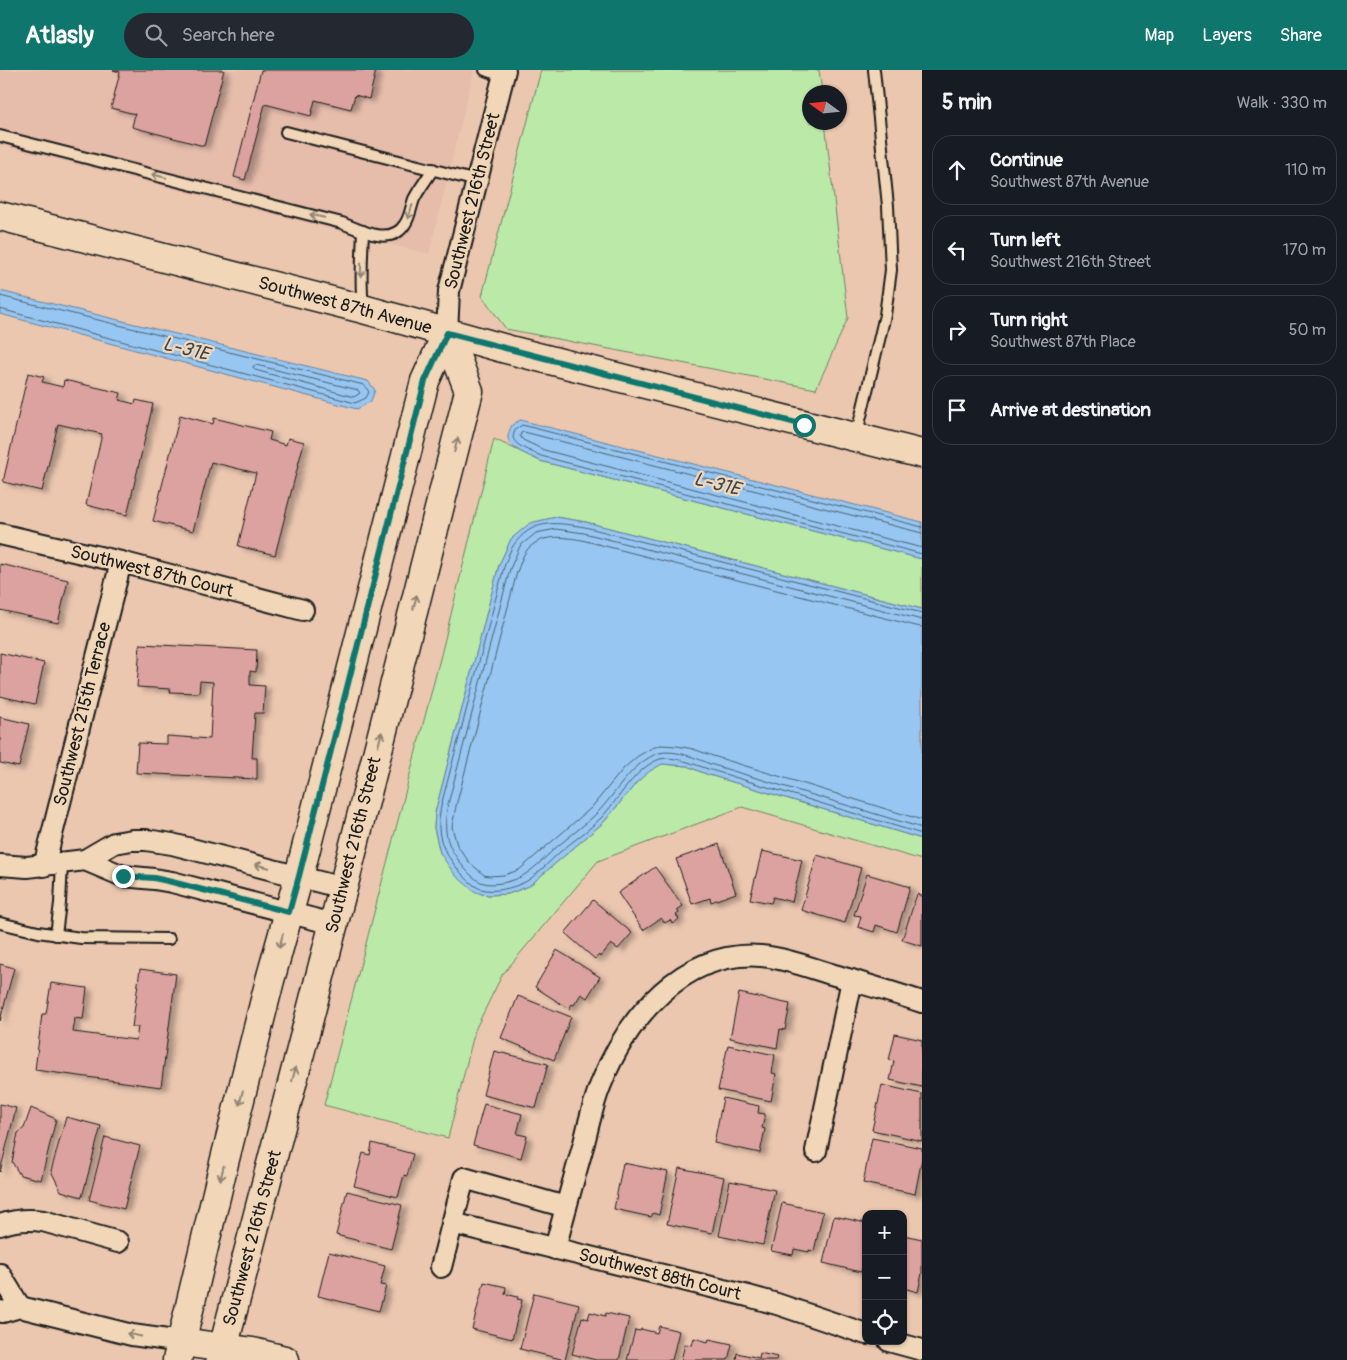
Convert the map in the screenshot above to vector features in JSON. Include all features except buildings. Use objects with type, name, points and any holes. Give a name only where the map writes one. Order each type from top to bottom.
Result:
[{"type":"street","name":"Southwest 216th Street","points":[[180,1351],[224,1162],[425,381],[447,333],[449,291],[477,181],[498,72]]},
{"type":"street","name":"Southwest 87th Avenue","points":[[0,216],[364,309],[447,333],[922,454]]},
{"type":"street","name":"Southwest 216th Street","points":[[221,1354],[343,888],[469,391],[447,333]]},
{"type":"street","name":"Southwest 87th Court","points":[[0,534],[120,562],[303,610]]},
{"type":"street","name":"Southwest 215th Terrace","points":[[53,864],[120,562]]},
{"type":"street","points":[[0,865],[27,867],[85,860],[114,843],[146,840],[172,844],[343,888]]},
{"type":"street","points":[[85,860],[123,876],[154,878],[172,882],[333,924]]},
{"type":"street","points":[[554,1249],[598,1092],[610,1064],[640,1016],[665,990],[683,976],[703,965],[740,956],[770,957],[796,963],[922,1002]]},
{"type":"street","points":[[816,1151],[852,980]]},
{"type":"street","points":[[442,1267],[464,1178],[566,1207]]},
{"type":"street","points":[[0,1225],[10,1222],[34,1220],[118,1242]]},
{"type":"street","name":"Southwest 88th Court","points":[[452,1223],[777,1304],[862,1333]]},
{"type":"street","points":[[0,1274],[10,1309],[132,1335],[180,1351],[221,1354],[253,1352],[285,1360]]},
{"type":"street","points":[[904,1345],[922,1350]]},
{"type":"lane","points":[[855,438],[885,316],[891,270],[888,206],[874,70]]},
{"type":"lane","points":[[286,132],[477,181]]},
{"type":"lane","points":[[0,136],[342,223],[382,236],[394,234],[406,224],[415,196],[433,169]]},
{"type":"lane","points":[[363,231],[361,278],[364,309]]},
{"type":"lane","points":[[53,864],[60,903],[56,935]]},
{"type":"lane","points":[[0,923],[56,935],[90,938],[169,939]]},
{"type":"shaded area","points":[[0,70],[474,70],[429,254],[0,145]]},
{"type":"green space","points":[[541,70],[819,70],[821,85],[802,85],[802,130],[826,130],[848,318],[816,389],[506,329],[482,296]]},
{"type":"green space","points":[[494,439],[540,461],[922,559],[922,609],[586,522],[556,517],[531,523],[511,539],[499,565],[435,813],[434,828],[440,853],[481,894],[508,894],[529,886],[604,822],[637,782],[649,771],[662,764],[687,766],[706,774],[922,839],[922,860],[742,807],[598,861],[502,975],[475,1030],[448,1138],[324,1105],[441,655]]},
{"type":"water","name":"L-31E","points":[[0,291],[368,381],[375,390],[371,401],[357,409],[0,314]]},
{"type":"water","name":"L-31E","points":[[520,420],[922,522],[922,559],[540,461],[516,449],[509,441],[508,436],[512,425]]},
{"type":"water","points":[[556,517],[586,522],[922,609],[922,839],[706,774],[687,766],[662,764],[637,782],[604,822],[529,886],[508,894],[481,894],[474,891],[455,875],[440,853],[434,828],[435,813],[499,565],[511,539],[530,523]]},
{"type":"route","points":[[123,876],[154,878],[289,912],[425,381],[447,333],[804,425]]}]
